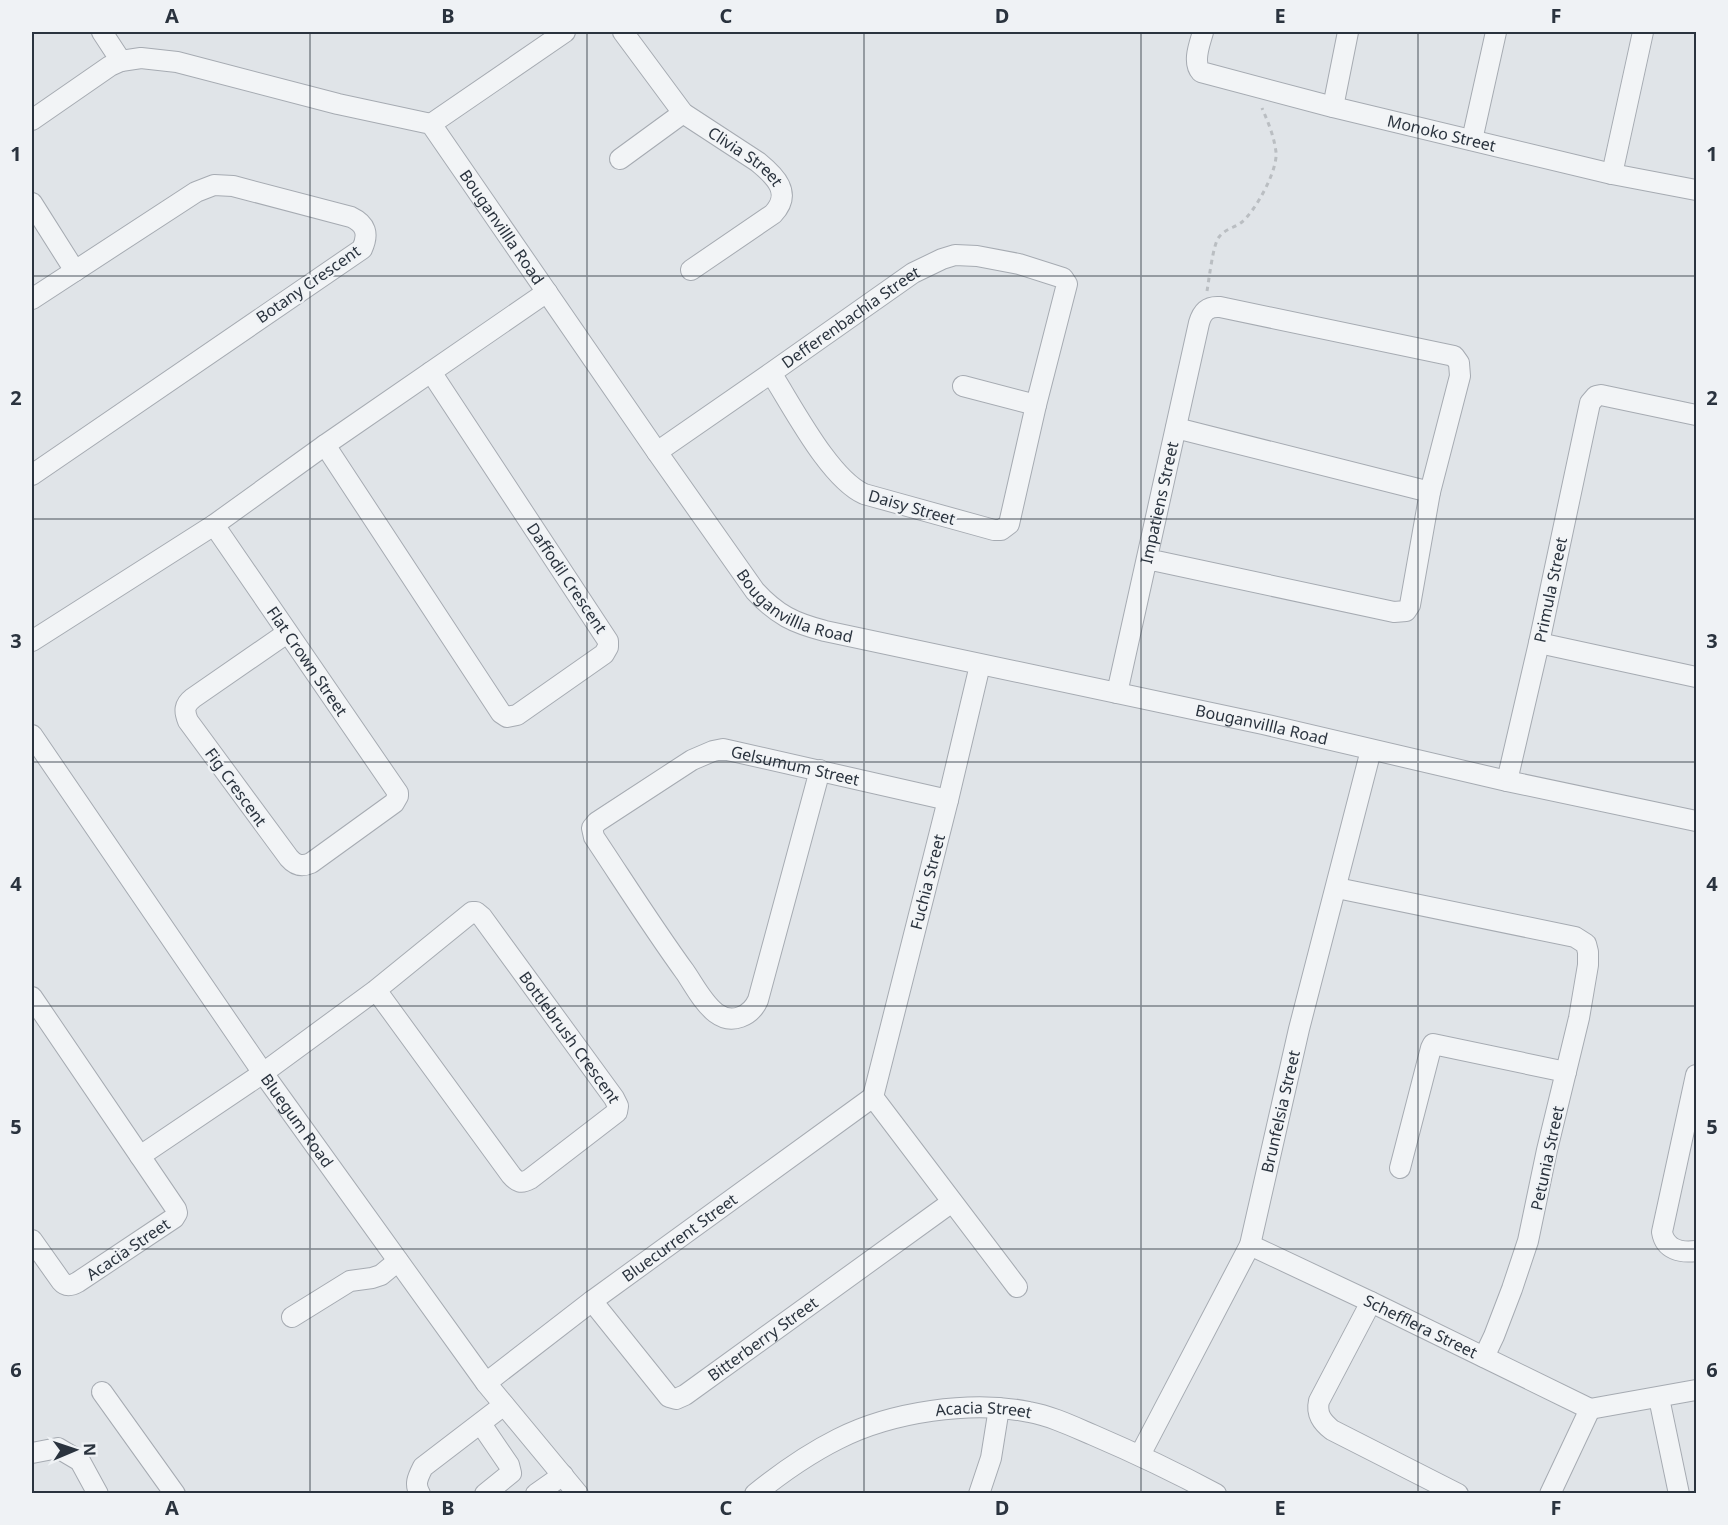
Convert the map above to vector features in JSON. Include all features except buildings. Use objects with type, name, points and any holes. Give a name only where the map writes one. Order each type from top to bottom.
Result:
[{"type":"street","points":[[102,32],[121,61]]},
{"type":"street","points":[[32,120],[121,61],[141,58],[177,62],[338,104],[431,124],[565,32]]},
{"type":"street","name":"Clivia Street","points":[[623,32],[683,113],[758,162],[768,170],[783,193],[783,201],[773,214],[692,270]]},
{"type":"street","name":"Monoko Street","points":[[1203,32],[1197,61],[1201,72],[1333,107],[1612,174],[1696,190]]},
{"type":"street","points":[[1333,107],[1348,32]]},
{"type":"street","points":[[1472,140],[1496,32]]},
{"type":"street","points":[[1612,174],[1642,32]]},
{"type":"street","points":[[620,159],[683,113]]},
{"type":"street","name":"Bouganvillla Road","points":[[431,124],[657,452],[756,591],[784,617],[825,631],[1263,724],[1507,781],[1696,821]]},
{"type":"street","name":"Botany Crescent","points":[[32,299],[196,192],[214,185],[233,186],[351,217],[361,222],[366,233],[362,249],[32,475]]},
{"type":"street","points":[[32,203],[75,271]]},
{"type":"street","name":"Defferenbachia Street","points":[[657,452],[913,273],[955,255],[977,256],[1019,264],[1064,279],[1067,287],[1036,405]]},
{"type":"street","points":[[32,641],[214,525],[547,292]]},
{"type":"street","points":[[1148,559],[1394,612],[1406,611],[1410,605],[1430,492],[1460,376],[1459,363],[1454,356],[1220,307],[1210,308],[1203,314]]},
{"type":"street","name":"Impatiens Street","points":[[1117,693],[1199,323],[1203,314]]},
{"type":"street","name":"Daffodil Crescent","points":[[325,446],[501,713],[507,717],[517,715],[604,654],[608,641],[430,372]]},
{"type":"street","name":"Daisy Street","points":[[771,373],[825,457],[851,487],[876,498],[994,530],[1004,530],[1009,524],[1036,405]]},
{"type":"street","points":[[963,386],[1036,405]]},
{"type":"street","name":"Primula Street","points":[[1507,781],[1590,403],[1593,398],[1601,395],[1696,415]]},
{"type":"street","points":[[1176,428],[1430,492]]},
{"type":"street","name":"Flat Crown Street","points":[[214,525],[396,788],[398,796]]},
{"type":"street","name":"Fig Crescent","points":[[287,633],[189,702],[184,708],[188,721],[289,858],[296,864],[311,863],[394,803],[398,796]]},
{"type":"street","points":[[1539,643],[1696,677]]},
{"type":"street","name":"Fuchia Street","points":[[873,1096],[980,665]]},
{"type":"street","name":"Bluegum Road","points":[[32,735],[263,1073],[398,1261],[486,1383],[578,1494]]},
{"type":"street","name":"Gelsumum Street","points":[[820,770],[758,1000],[750,1012],[743,1016],[722,1016],[707,1003],[594,837],[592,829],[597,822],[702,754],[723,750],[820,770],[948,800]]},
{"type":"street","name":"Brunfelsia Street","points":[[1140,1455],[1250,1245],[1297,1039],[1371,750]]},
{"type":"street","name":"Petunia Street","points":[[1336,888],[1575,937],[1586,944],[1588,964],[1579,1018],[1525,1252],[1498,1327],[1484,1357]]},
{"type":"street","name":"Bottlebrush Crescent","points":[[476,912],[489,926],[614,1098],[618,1109],[615,1114],[530,1179],[518,1182],[376,990],[469,914],[476,912]]},
{"type":"street","points":[[140,1156],[263,1073],[376,990]]},
{"type":"street","name":"Acacia Street","points":[[32,997],[176,1209],[174,1218],[69,1286],[61,1281],[32,1240]]},
{"type":"street","points":[[1400,1168],[1433,1044],[1566,1072]]},
{"type":"street","points":[[1696,1075],[1662,1235],[1672,1248],[1678,1251],[1696,1251]]},
{"type":"street","points":[[873,1096],[1017,1287]]},
{"type":"street","name":"Bluecurrent Street","points":[[486,1383],[592,1301],[873,1096]]},
{"type":"street","name":"Bitterberry Street","points":[[592,1301],[669,1397],[676,1399],[685,1395],[952,1202]]},
{"type":"street","name":"Schefflera Street","points":[[1250,1245],[1590,1409]]},
{"type":"street","points":[[292,1317],[350,1281],[381,1275],[398,1261]]},
{"type":"street","points":[[1371,1302],[1319,1401],[1318,1413],[1332,1430],[1458,1494]]},
{"type":"street","points":[[1550,1494],[1590,1409],[1696,1390]]},
{"type":"street","points":[[102,1392],[175,1494]]},
{"type":"street","points":[[1659,1398],[1679,1494]]},
{"type":"street","points":[[420,1494],[417,1479],[423,1467],[504,1405]]},
{"type":"street","points":[[979,1494],[991,1458],[999,1408]]},
{"type":"street","name":"Acacia Street","points":[[755,1494],[775,1477],[815,1451],[867,1426],[931,1412],[999,1408],[1046,1416],[1140,1455],[1216,1494]]},
{"type":"street","points":[[481,1424],[509,1465],[510,1473],[485,1494]]},
{"type":"street","points":[[32,1453],[58,1448],[80,1461],[98,1494]]},
{"type":"street","points":[[536,1494],[563,1475]]},
{"type":"path","points":[[1203,314],[1217,238],[1227,229],[1241,222],[1251,212],[1271,176],[1276,155],[1272,131],[1262,108],[1251,95],[1246,84]]}]
